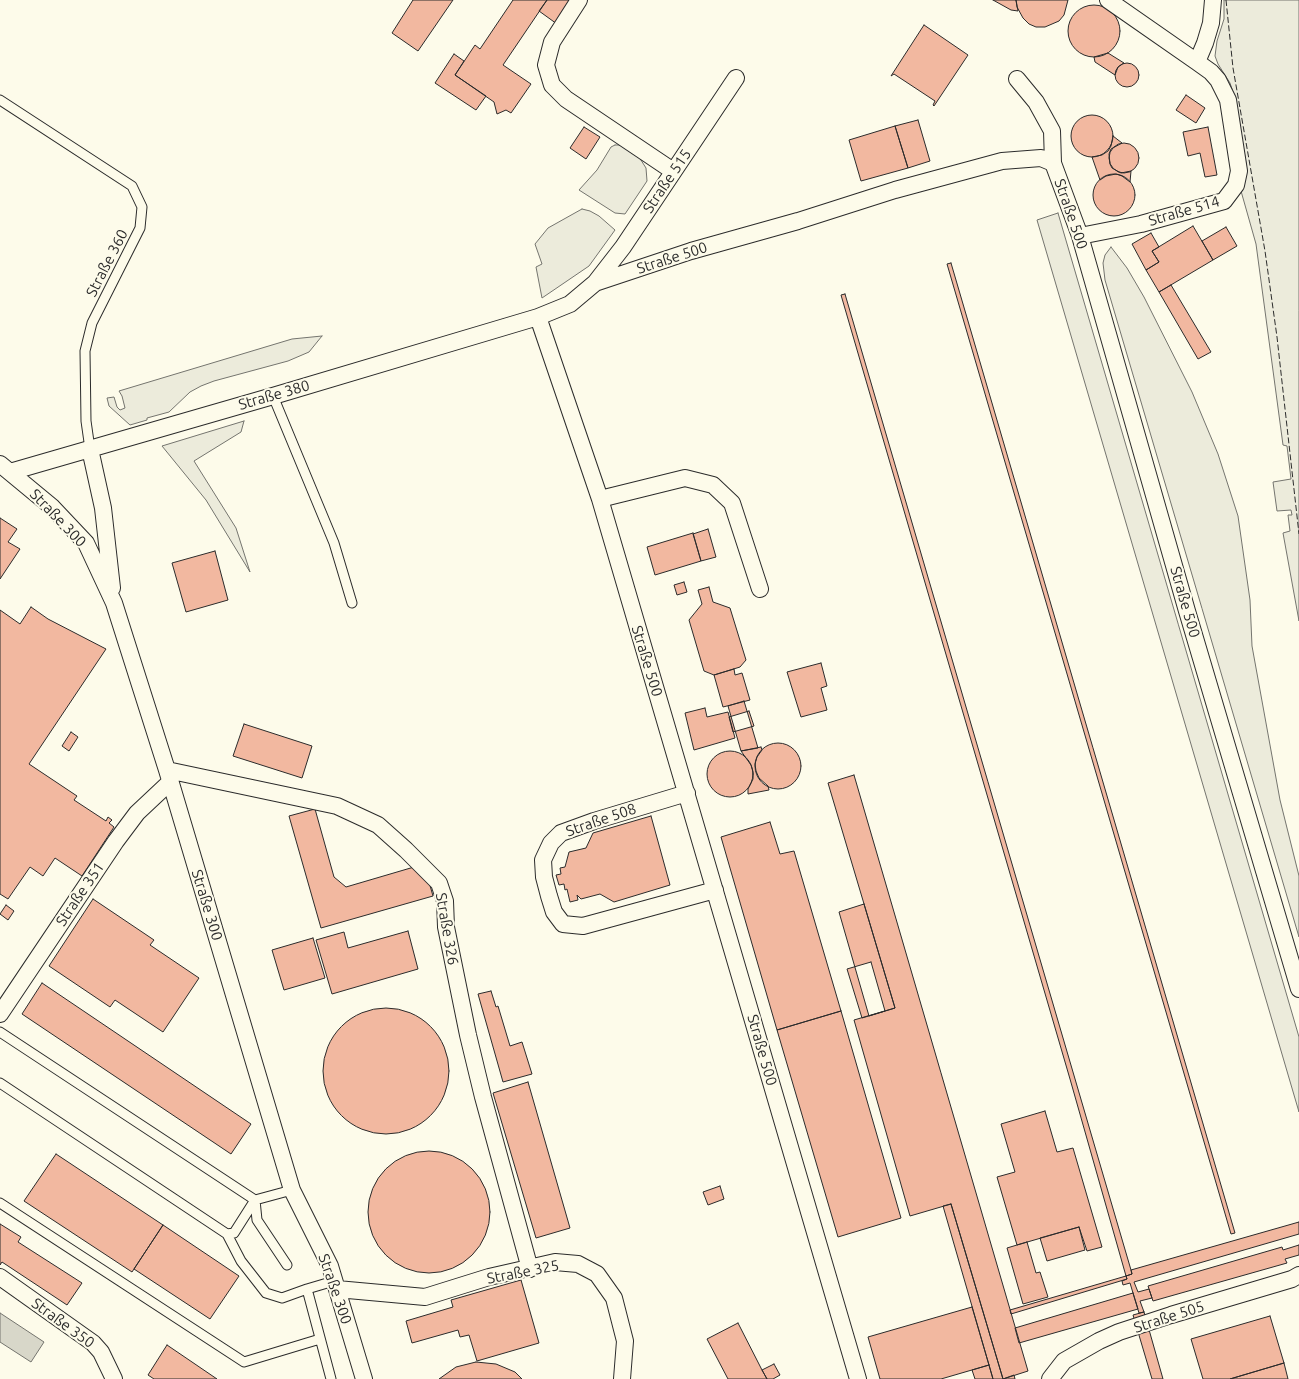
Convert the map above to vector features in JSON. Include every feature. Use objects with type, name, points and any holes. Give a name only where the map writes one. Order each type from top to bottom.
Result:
[{"type":"street","points":[[579,0],[552,42],[546,65],[552,85],[566,100],[673,171]]},
{"type":"street","name":"Straße 514","points":[[1080,236],[1141,224],[1224,201],[1236,185],[1239,170],[1228,100],[1218,80],[1211,72],[1108,0]]},
{"type":"street","points":[[1197,62],[1211,23],[1213,0]]},
{"type":"street","name":"Straße 515","points":[[596,283],[623,247],[736,78]]},
{"type":"street","points":[[1017,79],[1036,102],[1052,132],[1053,163]]},
{"type":"street","name":"Straße 500","points":[[858,1379],[600,499],[538,317],[570,304],[596,283],[691,251],[798,221],[895,190],[1002,161],[1041,158],[1053,163],[1080,236],[1299,989]]},
{"type":"street","name":"Straße 380","points":[[5,468],[90,449],[538,317]]},
{"type":"street","points":[[90,449],[103,508],[114,603]]},
{"type":"street","name":"Straße 300","points":[[5,468],[52,507],[86,544],[114,603],[169,776],[292,1190],[330,1266],[364,1379]]},
{"type":"street","points":[[600,499],[685,478],[713,484],[732,502],[760,589]]},
{"type":"street","name":"Straße 351","points":[[0,1014],[116,841],[169,776]]},
{"type":"street","name":"Straße 326","points":[[169,776],[338,806],[378,825],[439,883],[445,901],[446,927],[468,1035],[530,1269]]},
{"type":"street","name":"Straße 508","points":[[686,793],[560,833],[551,843],[543,860],[544,877],[549,896],[554,912],[563,924],[583,926],[715,890]]},
{"type":"street","name":"Straße 325","points":[[336,1285],[425,1297],[489,1277],[555,1262],[578,1264],[597,1274],[614,1298],[625,1341],[622,1379]]},
{"type":"street","name":"Straße 505","points":[[1050,1379],[1064,1361],[1119,1332],[1299,1276]]},
{"type":"street","name":"Straße 350","points":[[0,1278],[93,1343],[101,1352],[114,1379]]},
{"type":"lane","name":"Straße 360","points":[[0,100],[132,186],[142,207],[140,228],[92,323],[85,351],[86,421],[90,449]]},
{"type":"lane","points":[[273,396],[334,543],[352,602]]},
{"type":"lane","points":[[0,1032],[255,1200]]},
{"type":"lane","points":[[0,1083],[227,1234],[241,1261],[266,1293],[282,1298],[306,1289],[336,1285]]},
{"type":"lane","points":[[227,1234],[234,1233],[255,1200],[292,1190]]},
{"type":"lane","points":[[255,1200],[257,1220],[287,1265]]},
{"type":"lane","points":[[0,1203],[244,1362],[320,1339]]},
{"type":"lane","points":[[306,1289],[331,1379]]},
{"type":"shaded area","points":[[1224,0],[1299,0],[1299,621],[1283,533],[1290,531],[1288,515],[1292,515],[1291,510],[1277,511],[1273,482],[1291,479],[1287,446],[1283,445],[1256,244],[1241,191],[1246,163],[1234,95],[1230,83],[1215,56],[1217,41],[1224,19]]},
{"type":"shaded area","points":[[620,145],[639,157],[646,168],[647,181],[625,214],[615,213],[579,190],[597,170],[611,147]]},
{"type":"shaded area","points":[[582,209],[599,216],[615,230],[589,266],[542,298],[536,267],[542,264],[535,244],[548,228]]},
{"type":"shaded area","points":[[1058,213],[1299,1037],[1299,1112],[1037,220]]},
{"type":"shaded area","points":[[1111,247],[1127,268],[1144,297],[1192,392],[1218,454],[1238,516],[1250,600],[1252,646],[1280,800],[1299,876],[1299,937],[1105,280],[1103,263],[1105,255]]},
{"type":"shaded area","points":[[322,336],[309,352],[288,361],[201,386],[190,392],[169,412],[147,418],[147,420],[130,425],[109,406],[107,398],[114,397],[120,410],[125,408],[119,391],[292,339]]},
{"type":"shaded area","points":[[244,421],[241,432],[194,461],[236,528],[250,572],[206,500],[162,446]]},
{"type":"shaded area","points":[[0,1313],[44,1342],[31,1362],[0,1342]]},
{"type":"building","points":[[413,0],[453,0],[418,51],[392,33]]},
{"type":"building","points":[[513,0],[547,0],[503,65],[531,84],[511,113],[506,110],[497,114],[494,102],[455,75],[475,45],[480,49]]},
{"type":"building","points":[[547,0],[573,0],[557,24],[539,11]]},
{"type":"building","points":[[993,0],[1016,0],[1018,11],[1011,10]]},
{"type":"building","points":[[1016,0],[1068,0],[1064,15],[1059,21],[1045,27],[1036,27],[1029,24],[1023,18],[1017,7]]},
{"type":"building","points":[[1094,5],[1104,7],[1112,13],[1118,21],[1120,31],[1118,41],[1112,49],[1104,55],[1094,57],[1084,55],[1076,49],[1070,41],[1068,31],[1070,21],[1076,13],[1084,7]]},
{"type":"building","points":[[924,25],[968,55],[934,106],[935,101],[894,74],[891,76]]},
{"type":"building","points":[[1108,53],[1124,63],[1118,67],[1115,75],[1095,62],[1094,57]]},
{"type":"building","points":[[454,54],[464,61],[455,75],[486,96],[476,110],[435,83]]},
{"type":"building","points":[[1127,63],[1132,64],[1138,70],[1138,80],[1132,86],[1127,87],[1122,86],[1116,80],[1115,75],[1116,70],[1122,64]]},
{"type":"building","points":[[1186,95],[1205,108],[1196,123],[1176,110]]},
{"type":"building","points":[[1092,115],[1107,121],[1113,136],[1107,151],[1092,157],[1077,151],[1071,136],[1077,121]]},
{"type":"building","points":[[918,120],[930,161],[908,168],[895,126]]},
{"type":"building","points":[[895,126],[908,168],[861,181],[849,140]]},
{"type":"building","points":[[584,127],[600,137],[586,159],[570,148]]},
{"type":"building","points":[[1208,127],[1217,175],[1205,177],[1200,153],[1188,156],[1183,132]]},
{"type":"building","points":[[1113,136],[1122,143],[1111,149],[1109,154],[1110,164],[1112,168],[1121,173],[1131,171],[1130,182],[1116,174],[1106,176],[1100,180],[1092,157],[1102,155],[1108,151]]},
{"type":"building","points":[[1124,143],[1135,147],[1139,158],[1135,169],[1124,173],[1113,169],[1109,158],[1113,147]]},
{"type":"building","points":[[1114,174],[1129,180],[1135,195],[1129,210],[1114,216],[1099,210],[1093,195],[1099,180]]},
{"type":"building","points":[[1193,226],[1213,260],[1159,292],[1146,270],[1159,262],[1152,251]]},
{"type":"building","points":[[1226,227],[1237,246],[1213,260],[1202,241]]},
{"type":"building","points":[[1151,233],[1159,247],[1152,251],[1159,262],[1146,270],[1132,244]]},
{"type":"building","points":[[951,263],[1235,1233],[1231,1234],[947,264]]},
{"type":"building","points":[[1171,285],[1211,352],[1198,359],[1159,292]]},
{"type":"building","points":[[845,294],[1131,1270],[1132,1274],[1126,1276],[841,295]]},
{"type":"building","points":[[0,518],[17,529],[8,542],[20,549],[0,579]]},
{"type":"building","points":[[708,529],[716,557],[701,561],[693,534]]},
{"type":"building","points":[[693,533],[701,561],[655,575],[647,547]]},
{"type":"building","points":[[215,551],[228,600],[186,612],[172,563]]},
{"type":"building","points":[[684,582],[687,592],[677,595],[674,585]]},
{"type":"building","points":[[709,587],[713,602],[730,608],[746,660],[740,667],[714,675],[704,671],[689,620],[702,604],[698,590]]},
{"type":"building","points":[[31,607],[48,619],[106,649],[29,764],[77,796],[74,800],[106,821],[108,817],[112,820],[109,823],[114,827],[82,876],[55,858],[43,876],[30,867],[8,899],[0,894],[0,610],[20,624]]},
{"type":"building","points":[[821,663],[827,686],[821,688],[827,710],[801,717],[787,672]]},
{"type":"building","points":[[734,669],[735,675],[742,673],[750,700],[723,707],[714,675]]},
{"type":"building","points":[[744,701],[758,748],[741,751],[728,706]]},
{"type":"building","points":[[705,708],[707,717],[728,712],[735,738],[694,750],[685,713]]},
{"type":"building","points":[[749,711],[754,726],[733,732],[729,717]]},
{"type":"building","points":[[244,724],[312,746],[302,778],[233,756]]},
{"type":"building","points":[[71,732],[78,737],[69,751],[62,746]]},
{"type":"building","points":[[778,743],[791,747],[797,753],[801,766],[797,779],[791,785],[778,789],[765,785],[759,779],[755,766],[759,753],[765,747]]},
{"type":"building","points":[[761,747],[762,750],[755,764],[756,771],[769,790],[748,794],[748,789],[753,779],[753,772],[751,765],[741,751]]},
{"type":"building","points":[[730,751],[743,755],[749,761],[753,774],[749,787],[743,793],[730,797],[717,793],[711,787],[707,774],[711,761],[717,755]]},
{"type":"building","points":[[854,775],[1028,1371],[1003,1379],[951,1204],[910,1216],[854,1020],[895,1008],[828,783]]},
{"type":"building","points":[[315,809],[334,877],[346,887],[414,867],[429,882],[433,896],[321,928],[289,816]]},
{"type":"building","points":[[651,816],[670,885],[614,902],[600,894],[581,899],[577,895],[578,900],[570,902],[567,889],[565,890],[564,884],[559,885],[556,875],[561,874],[560,868],[565,867],[569,852],[586,848],[593,833]]},
{"type":"building","points":[[770,822],[780,854],[794,851],[841,1011],[777,1030],[721,837]]},
{"type":"building","points":[[93,899],[154,940],[150,945],[199,978],[163,1032],[115,1000],[110,1007],[49,966]]},
{"type":"building","points":[[864,904],[895,1008],[869,1016],[839,912]]},
{"type":"building","points":[[6,905],[14,911],[8,920],[0,914]]},
{"type":"building","points":[[408,931],[418,969],[332,994],[316,940],[344,932],[348,948]]},
{"type":"building","points":[[313,938],[325,978],[284,990],[272,950]]},
{"type":"building","points":[[871,962],[885,1011],[862,1018],[847,969]]},
{"type":"building","points":[[42,983],[251,1124],[231,1154],[22,1014]]},
{"type":"building","points":[[491,991],[496,1007],[498,1006],[510,1046],[522,1042],[532,1074],[503,1082],[478,994]]},
{"type":"building","points":[[386,1008],[410,1013],[431,1026],[444,1047],[449,1071],[444,1095],[431,1116],[410,1129],[386,1134],[362,1129],[341,1116],[328,1095],[323,1071],[328,1047],[341,1026],[362,1013]]},
{"type":"building","points":[[841,1011],[901,1218],[838,1237],[777,1030]]},
{"type":"building","points":[[528,1082],[570,1228],[536,1238],[493,1093]]},
{"type":"building","points":[[1045,1111],[1057,1152],[1073,1148],[1102,1247],[1087,1251],[1079,1227],[1017,1245],[997,1177],[1015,1172],[1001,1124]]},
{"type":"building","points":[[429,1151],[453,1155],[472,1169],[486,1188],[490,1212],[486,1236],[472,1255],[453,1269],[429,1273],[405,1269],[386,1255],[372,1236],[368,1212],[372,1188],[386,1169],[405,1155]]},
{"type":"building","points":[[56,1154],[163,1225],[132,1272],[24,1201]]},
{"type":"building","points":[[720,1186],[724,1199],[708,1205],[703,1192]]},
{"type":"building","points":[[951,1204],[1003,1379],[993,1379],[943,1206]]},
{"type":"building","points":[[1299,1222],[1299,1234],[1134,1282],[1138,1292],[1149,1289],[1152,1298],[1140,1301],[1144,1312],[1139,1313],[1130,1283],[1123,1285],[1122,1281],[1127,1279],[1126,1276],[1132,1274],[1131,1270]]},
{"type":"building","points":[[0,1224],[21,1237],[18,1242],[82,1283],[67,1305],[2,1262],[0,1265]]},
{"type":"building","points":[[163,1225],[239,1276],[210,1319],[134,1269]]},
{"type":"building","points":[[1079,1227],[1085,1250],[1047,1261],[1040,1238]]},
{"type":"building","points":[[1027,1242],[1036,1273],[1040,1272],[1048,1297],[1023,1304],[1007,1248]]},
{"type":"building","points":[[1299,1245],[1299,1255],[1285,1259],[1287,1263],[1153,1301],[1148,1286],[1282,1247],[1283,1250]]},
{"type":"building","points":[[1126,1276],[1127,1279],[1011,1314],[1010,1310]]},
{"type":"building","points":[[521,1280],[539,1343],[477,1361],[469,1335],[460,1337],[458,1330],[412,1343],[406,1321],[453,1307],[451,1300]]},
{"type":"building","points":[[1133,1293],[1138,1309],[1019,1343],[1015,1328]]},
{"type":"building","points":[[972,1307],[989,1365],[941,1379],[880,1379],[868,1337]]},
{"type":"building","points":[[1144,1312],[1163,1379],[1152,1379],[1133,1315]]},
{"type":"building","points":[[1270,1316],[1284,1363],[1230,1379],[1203,1379],[1191,1339]]},
{"type":"building","points":[[738,1323],[767,1379],[728,1379],[707,1339]]},
{"type":"building","points":[[167,1345],[217,1379],[154,1379],[148,1375]]},
{"type":"building","points":[[476,1362],[496,1364],[515,1372],[522,1379],[439,1379],[456,1367]]},
{"type":"building","points":[[1284,1363],[1288,1379],[1230,1379]]},
{"type":"building","points":[[774,1364],[780,1375],[773,1379],[767,1379],[762,1370]]},
{"type":"building","points":[[989,1365],[993,1379],[975,1379],[972,1370]]},
{"type":"building","points":[[1014,1375],[1015,1379],[1003,1379]]},
{"type":"fence","points":[[1226,0],[1233,68],[1265,251],[1277,337],[1299,534]]}]
